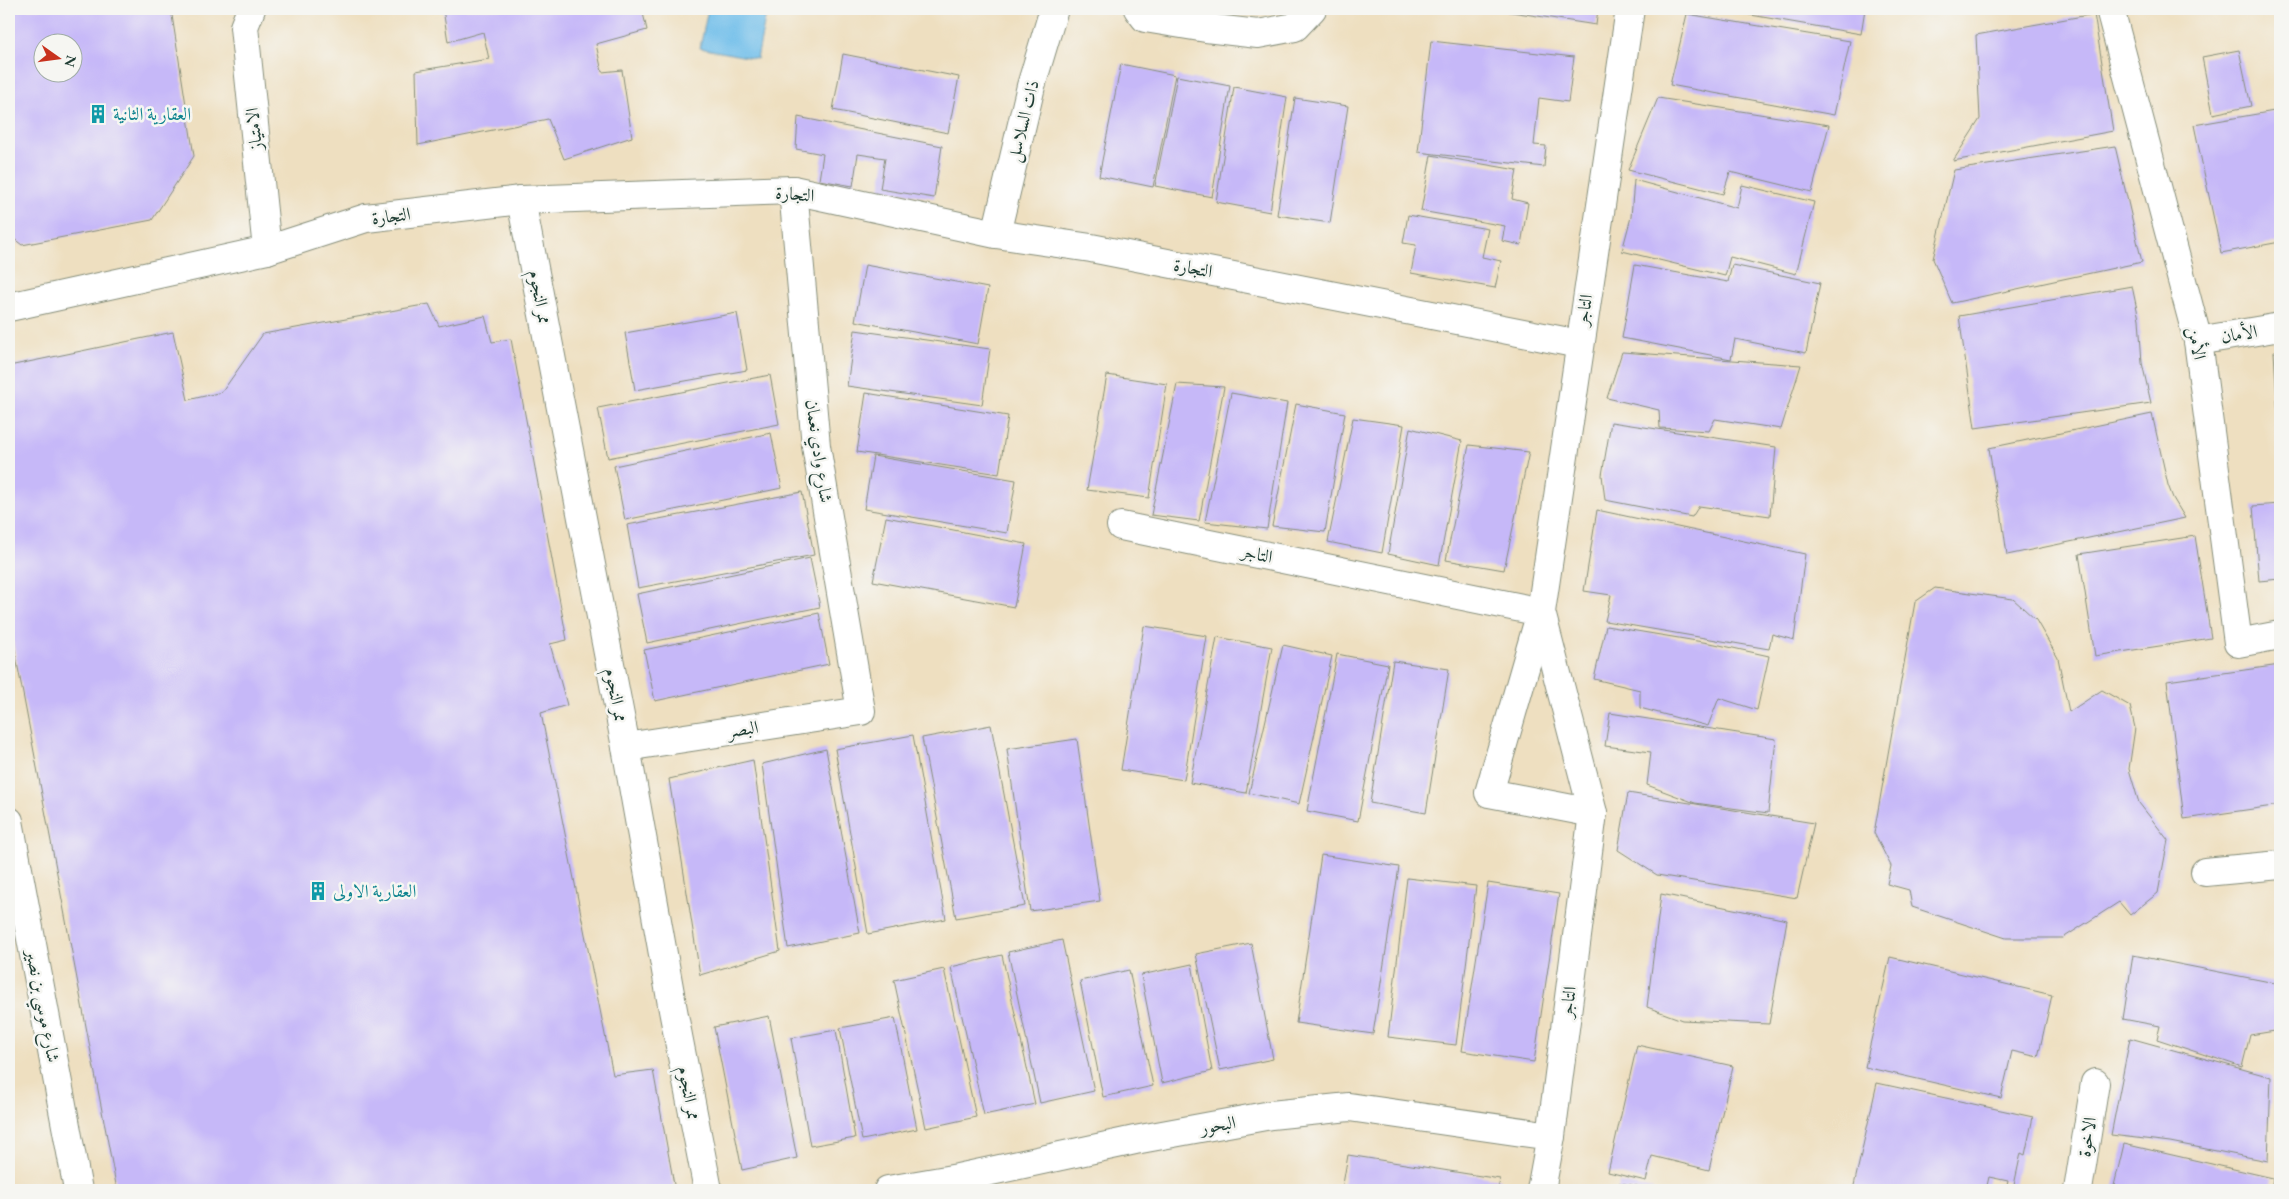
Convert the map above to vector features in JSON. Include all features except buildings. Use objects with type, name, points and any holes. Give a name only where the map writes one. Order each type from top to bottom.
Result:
[{"type":"street","name":"الامتياز","points":[[251,9],[244,27],[267,250]]},
{"type":"street","name":"ذات السلاسل","points":[[996,234],[1031,86],[1054,9]]},
{"type":"street","points":[[1138,9],[1145,18],[1258,34],[1295,27],[1312,9]]},
{"type":"street","name":"التاجر","points":[[1593,813],[1489,793],[1541,612],[1579,344],[1630,9]]},
{"type":"street","name":"الأمن","points":[[2110,9],[2198,341],[2238,643],[2280,635]]},
{"type":"street","name":"التجارة","points":[[9,307],[267,250],[366,218],[521,200],[793,190],[996,234],[1091,248],[1579,344]]},
{"type":"street","name":"شارع وادي نعمان","points":[[793,190],[816,446],[861,711]]},
{"type":"street","name":"ممر النجوم","points":[[521,200],[626,747],[673,1010],[708,1190]]},
{"type":"street","name":"الأمان","points":[[2198,341],[2280,327]]},
{"type":"street","name":"التاجر","points":[[1121,526],[1541,612]]},
{"type":"street","name":"التاجر","points":[[1541,612],[1593,813],[1551,1136],[1541,1190]]},
{"type":"street","name":"البصر","points":[[626,747],[861,711]]},
{"type":"street","name":"شارع موسي بن نصير","points":[[9,821],[78,1190]]},
{"type":"street","points":[[2205,872],[2280,866]]},
{"type":"street","name":"الاخوة","points":[[2078,1190],[2095,1083]]},
{"type":"street","name":"البحور","points":[[888,1190],[959,1184],[1135,1140],[1262,1116],[1350,1107],[1551,1136]]},
{"type":"water","points":[[708,9],[767,9],[757,59],[700,48]]},
{"type":"place","name":"العقارية الثانية","points":[[98,114]]},
{"type":"place","name":"العقارية الاولى","points":[[318,891]]}]
